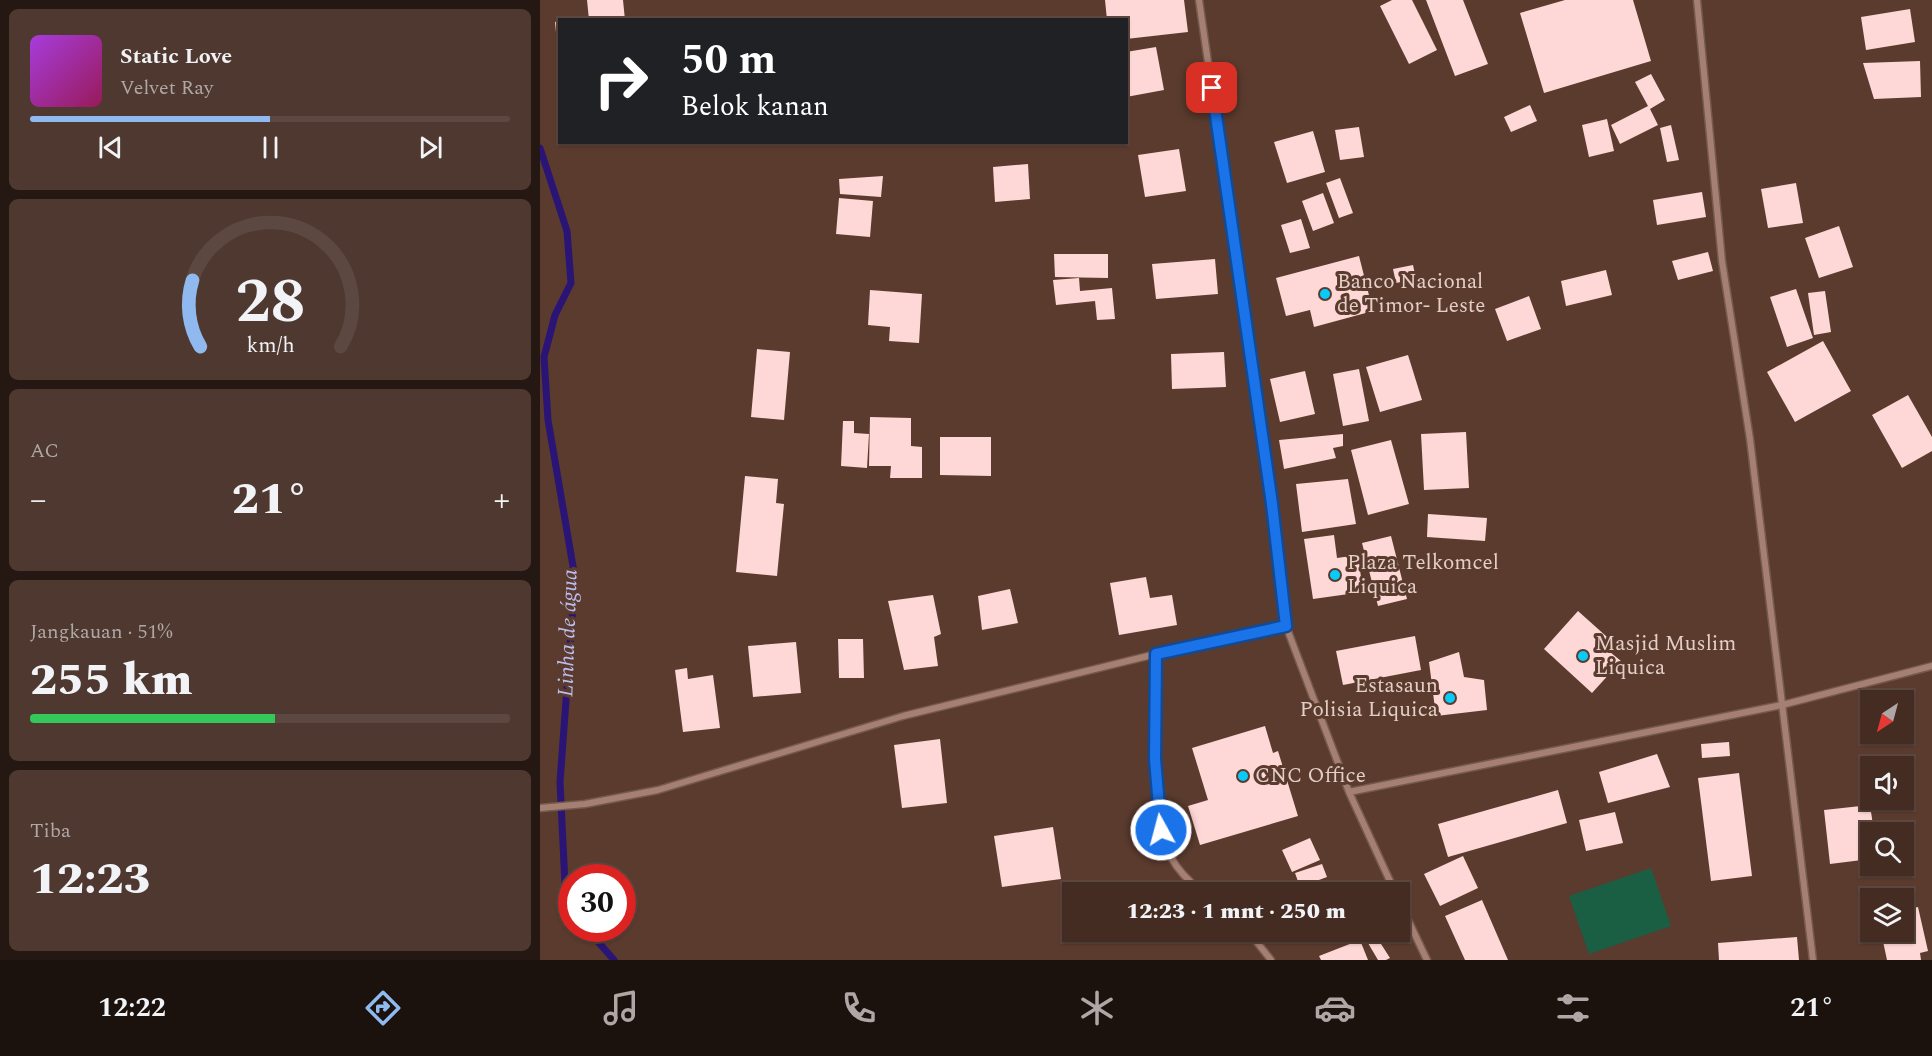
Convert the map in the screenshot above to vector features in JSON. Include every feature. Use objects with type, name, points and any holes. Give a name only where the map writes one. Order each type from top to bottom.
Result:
[{"type":"street","points":[[1199,0],[1272,504],[1286,626],[1349,792],[1390,882]]},
{"type":"street","points":[[1697,0],[1722,261],[1750,439],[1813,960]]},
{"type":"street","points":[[540,808],[585,804],[658,790],[903,716],[1156,654],[1286,626]]},
{"type":"street","points":[[1156,654],[1155,759],[1161,830],[1172,859],[1189,882]]},
{"type":"street","points":[[1349,792],[1782,705],[1932,666]]},
{"type":"street","points":[[1410,924],[1427,960]]},
{"type":"street","points":[[1257,942],[1271,960]]},
{"type":"green space","points":[[1651,868],[1671,926],[1589,954],[1569,896]]},
{"type":"building","points":[[587,0],[623,0],[625,18],[589,18]]},
{"type":"building","points":[[1105,0],[1184,0],[1188,32],[1128,39],[1128,18],[1107,18]]},
{"type":"building","points":[[1392,0],[1412,0],[1437,50],[1409,64],[1380,6]]},
{"type":"building","points":[[1426,0],[1463,0],[1488,64],[1455,76]]},
{"type":"building","points":[[1565,0],[1633,0],[1651,61],[1544,93],[1520,13]]},
{"type":"building","points":[[1910,9],[1915,42],[1866,50],[1861,17]]},
{"type":"building","points":[[558,21],[558,53],[555,22]]},
{"type":"building","points":[[1156,47],[1164,90],[1128,97],[1128,52]]},
{"type":"building","points":[[1920,61],[1921,97],[1874,99],[1863,63]]},
{"type":"building","points":[[1651,74],[1665,100],[1650,109],[1658,125],[1620,144],[1611,125],[1648,106],[1635,82]]},
{"type":"building","points":[[1530,105],[1537,121],[1511,132],[1504,117]]},
{"type":"building","points":[[1607,119],[1614,151],[1589,157],[1582,125]]},
{"type":"building","points":[[1671,125],[1679,160],[1667,162],[1660,128]]},
{"type":"building","points":[[1359,127],[1364,157],[1340,160],[1335,130]]},
{"type":"building","points":[[1313,131],[1325,172],[1287,183],[1274,142]]},
{"type":"building","points":[[1179,149],[1186,191],[1145,197],[1138,155]]},
{"type":"building","points":[[1028,164],[1030,199],[995,202],[993,167]]},
{"type":"building","points":[[883,176],[881,197],[840,194],[839,179]]},
{"type":"building","points":[[1340,178],[1353,213],[1339,218],[1326,183]]},
{"type":"building","points":[[1796,183],[1803,223],[1768,228],[1761,189]]},
{"type":"building","points":[[1702,192],[1706,217],[1657,225],[1653,200]]},
{"type":"building","points":[[1323,193],[1334,223],[1313,231],[1302,201]]},
{"type":"building","points":[[839,198],[873,201],[870,237],[836,234]]},
{"type":"building","points":[[1301,219],[1310,248],[1290,253],[1281,225]]},
{"type":"building","points":[[1839,226],[1853,267],[1819,278],[1805,238]]},
{"type":"building","points":[[1708,252],[1713,271],[1678,280],[1672,261]]},
{"type":"building","points":[[1054,254],[1108,254],[1108,278],[1055,277]]},
{"type":"building","name":"Banco Nacional de Timor- Leste","points":[[1359,256],[1373,311],[1314,327],[1310,310],[1286,316],[1276,278]]},
{"type":"building","points":[[1215,259],[1218,294],[1156,299],[1152,264]]},
{"type":"building","points":[[1413,265],[1416,279],[1396,283],[1393,269]]},
{"type":"building","points":[[1606,270],[1612,295],[1566,306],[1561,281]]},
{"type":"building","points":[[1079,278],[1080,291],[1112,288],[1115,319],[1097,320],[1095,301],[1056,305],[1053,280]]},
{"type":"building","points":[[1796,289],[1813,338],[1787,347],[1770,297]]},
{"type":"building","points":[[870,290],[922,294],[919,343],[889,341],[890,327],[868,325]]},
{"type":"building","points":[[1825,291],[1831,332],[1814,335],[1808,293]]},
{"type":"building","points":[[1529,296],[1541,329],[1507,341],[1495,309]]},
{"type":"building","points":[[1823,341],[1851,391],[1795,422],[1767,372]]},
{"type":"building","points":[[757,349],[790,352],[784,420],[751,417]]},
{"type":"building","points":[[1224,352],[1226,387],[1172,389],[1171,354]]},
{"type":"building","points":[[1408,355],[1422,400],[1380,412],[1366,367]]},
{"type":"building","points":[[1359,369],[1369,421],[1343,426],[1333,374]]},
{"type":"building","points":[[1305,371],[1315,414],[1280,422],[1270,379]]},
{"type":"building","points":[[1908,395],[1932,437],[1932,451],[1902,468],[1872,415]]},
{"type":"building","points":[[870,417],[911,418],[911,446],[922,447],[922,478],[890,478],[891,466],[869,466]]},
{"type":"building","points":[[843,421],[854,421],[854,433],[869,434],[867,468],[841,466]]},
{"type":"building","points":[[1466,432],[1469,488],[1424,490],[1421,434]]},
{"type":"building","points":[[1343,434],[1343,446],[1333,448],[1336,458],[1284,469],[1279,440]]},
{"type":"building","points":[[940,437],[991,437],[991,476],[940,475]]},
{"type":"building","points":[[1391,440],[1409,504],[1368,515],[1351,450]]},
{"type":"building","points":[[745,476],[778,479],[776,503],[784,504],[777,576],[736,572]]},
{"type":"building","points":[[1348,479],[1356,524],[1302,532],[1296,484]]},
{"type":"building","points":[[1428,514],[1487,518],[1485,541],[1427,537]]},
{"type":"building","name":"Plaza Telkomcel Liquica","points":[[1334,535],[1337,558],[1358,555],[1363,592],[1313,599],[1304,539]]},
{"type":"building","points":[[1391,536],[1407,599],[1378,606],[1362,543]]},
{"type":"building","points":[[1146,577],[1150,598],[1172,595],[1177,625],[1119,635],[1110,583]]},
{"type":"building","points":[[1010,589],[1018,623],[982,630],[978,596]]},
{"type":"building","points":[[933,595],[941,634],[934,637],[938,666],[904,670],[888,601]]},
{"type":"building","points":[[1578,611],[1616,645],[1610,652],[1621,661],[1592,693],[1544,649]]},
{"type":"building","points":[[1415,636],[1421,670],[1343,685],[1336,651]]},
{"type":"building","points":[[838,639],[863,639],[864,678],[839,678]]},
{"type":"building","points":[[796,642],[801,693],[753,697],[748,646]]},
{"type":"building","points":[[1459,652],[1464,677],[1484,680],[1487,710],[1436,716],[1429,662]]},
{"type":"building","points":[[687,668],[688,679],[713,675],[720,728],[683,732],[675,670]]},
{"type":"building","name":"CNC Office","points":[[1265,726],[1273,753],[1278,751],[1298,816],[1200,845],[1188,806],[1208,800],[1192,748]]},
{"type":"building","points":[[940,739],[947,803],[902,808],[894,745]]},
{"type":"building","points":[[1729,742],[1730,756],[1702,758],[1701,744]]},
{"type":"building","points":[[1657,754],[1670,787],[1608,803],[1599,772]]},
{"type":"building","points":[[1739,773],[1752,876],[1711,881],[1698,778]]},
{"type":"building","points":[[1558,790],[1567,823],[1448,857],[1438,824]]},
{"type":"building","points":[[1860,806],[1860,810],[1871,810],[1873,822],[1860,822],[1860,860],[1830,864],[1824,810]]},
{"type":"building","points":[[1615,812],[1623,843],[1586,851],[1579,820]]},
{"type":"building","points":[[1053,827],[1061,879],[1002,887],[994,836]]},
{"type":"building","points":[[1310,838],[1320,860],[1292,872],[1282,850]]},
{"type":"building","points":[[1463,856],[1478,888],[1440,906],[1424,874]]},
{"type":"building","points":[[1322,864],[1327,877],[1314,882],[1298,882],[1295,873]]},
{"type":"building","points":[[1482,900],[1508,960],[1465,960],[1445,916]]},
{"type":"building","points":[[1918,907],[1928,951],[1920,953],[1921,960],[1887,960],[1883,942],[1914,942],[1914,908]]},
{"type":"building","points":[[1797,937],[1799,960],[1719,960],[1718,943]]},
{"type":"building","points":[[1355,942],[1361,942],[1368,960],[1321,960],[1319,956]]},
{"type":"building","points":[[1367,942],[1380,942],[1390,958],[1378,960]]},
{"type":"waterway","name":"Linha de água","points":[[540,148],[567,231],[571,283],[555,315],[544,357],[548,420],[575,578],[560,782],[564,864]]},
{"type":"waterway","name":"Linha de água","points":[[598,942],[614,960]]},
{"type":"place","name":"Banco Nacional de Timor- Leste","points":[[1325,294]]},
{"type":"place","name":"Plaza Telkomcel Liquica","points":[[1335,575]]},
{"type":"place","name":"Masjid Muslim Liquica","points":[[1583,656]]},
{"type":"place","name":"Estasaun Polisia Liquica","points":[[1450,698]]},
{"type":"place","name":"CNC Office","points":[[1243,776]]},
{"type":"route","points":[[1161,830],[1155,759],[1156,654],[1286,626],[1272,504],[1212,88]]}]
